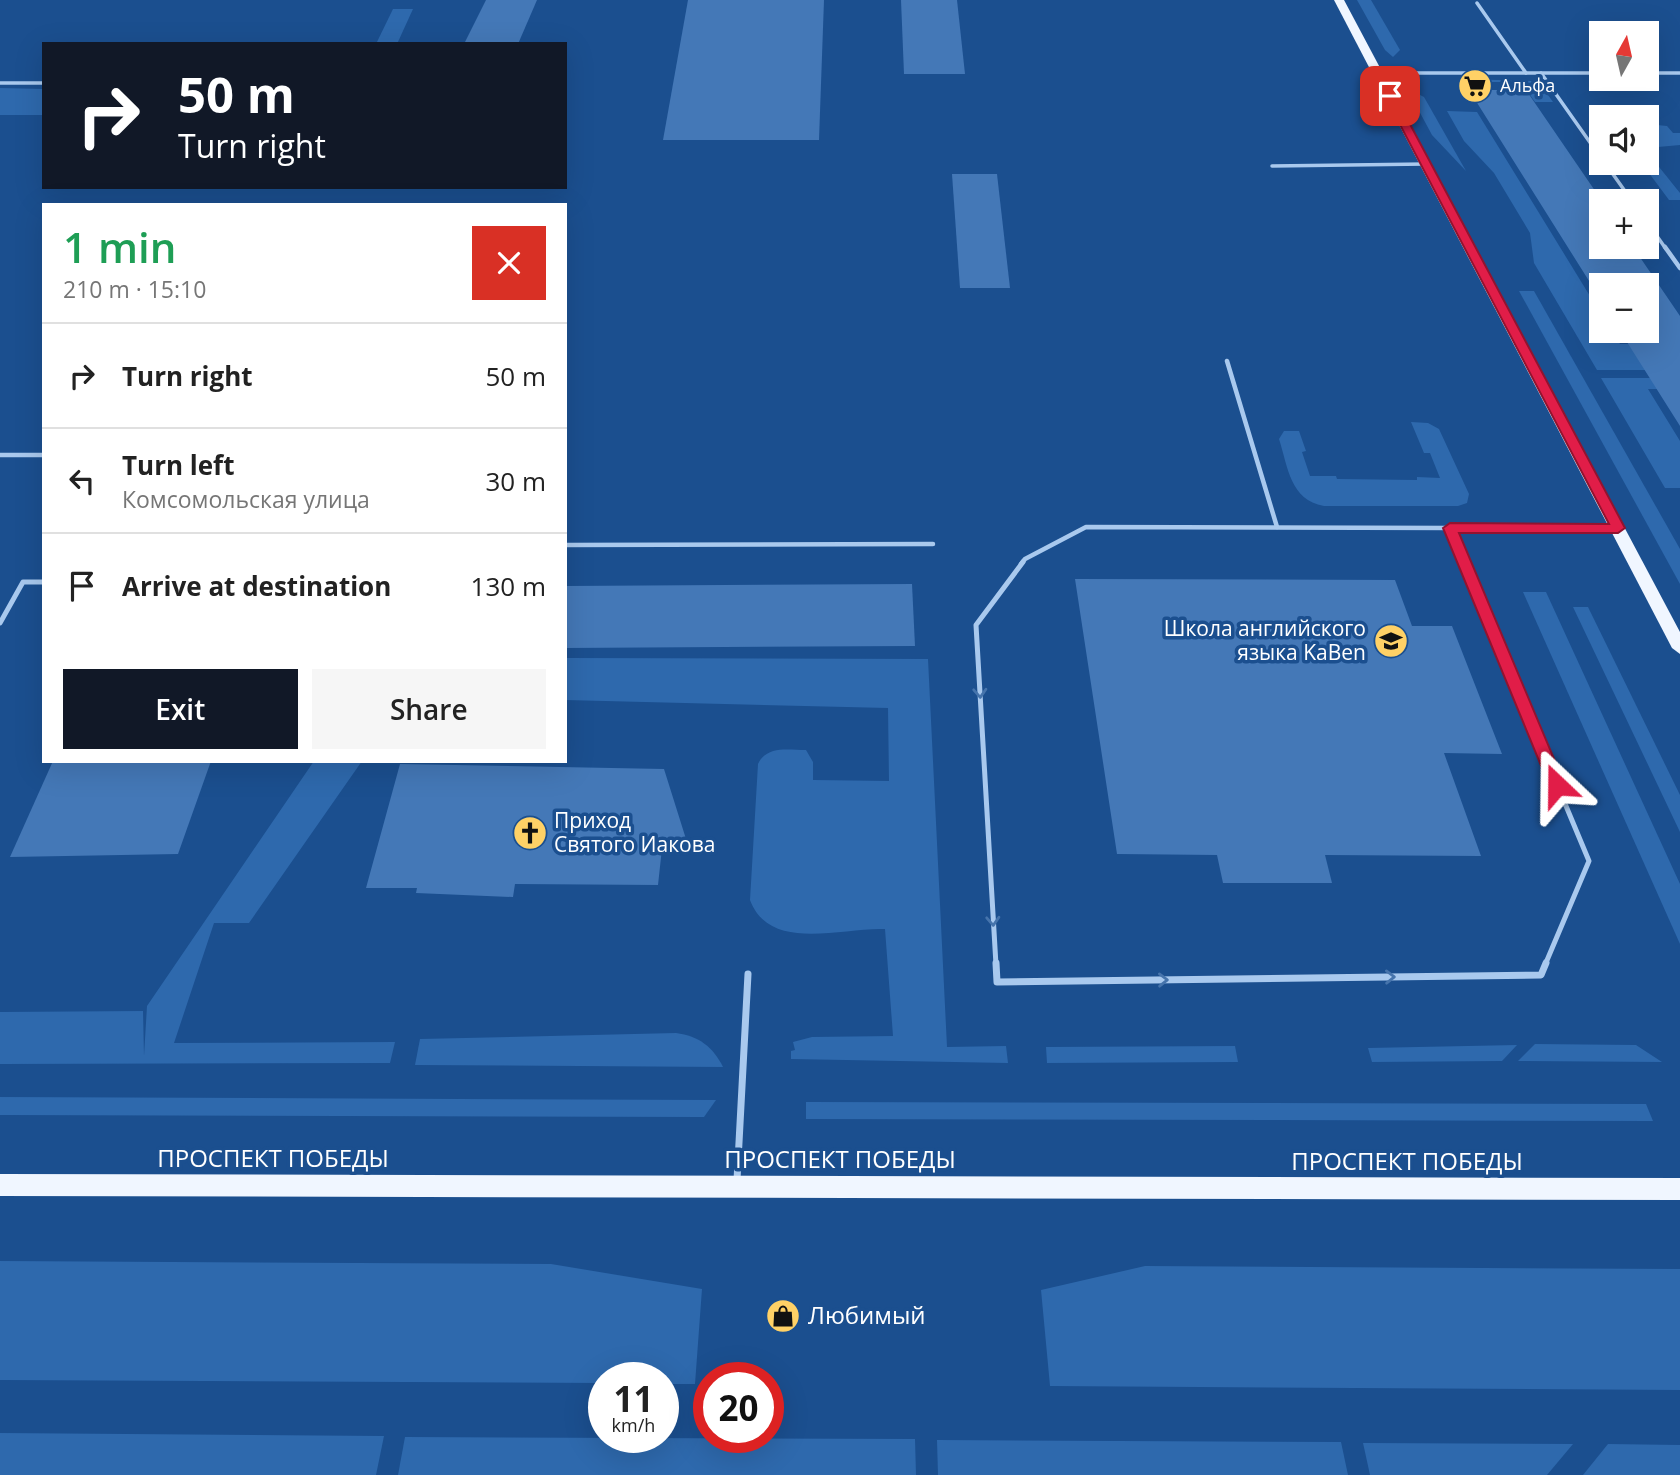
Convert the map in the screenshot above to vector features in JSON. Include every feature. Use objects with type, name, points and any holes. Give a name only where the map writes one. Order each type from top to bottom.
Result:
[{"type":"main road","points":[[1339,0],[1680,648]]},
{"type":"main road","name":"ПРОСПЕКТ ПОБЕДЫ","points":[[0,1185],[1680,1189]]},
{"type":"lane","points":[[1478,3],[1526,73]]},
{"type":"lane","points":[[1378,73],[1589,73]]},
{"type":"lane","points":[[1541,73],[1589,141]]},
{"type":"lane","points":[[1659,73],[1680,73]]},
{"type":"lane","points":[[0,82],[42,83]]},
{"type":"lane","points":[[1272,166],[1426,164]]},
{"type":"lane","points":[[1659,239],[1680,268]]},
{"type":"lane","points":[[1227,361],[1277,527]]},
{"type":"lane","points":[[0,454],[42,455]]},
{"type":"lane","points":[[1450,528],[1589,862],[1541,975],[997,982],[976,625],[1025,559],[1086,527],[1618,528]]},
{"type":"lane","points":[[567,545],[933,544]]},
{"type":"lane","points":[[0,623],[23,582],[42,582]]},
{"type":"lane","points":[[737,1186],[748,974]]},
{"type":"shaded area","points":[[1357,0],[1371,0],[1400,50],[1393,57],[1385,50]]},
{"type":"shaded area","points":[[393,9],[413,9],[398,42],[377,42]]},
{"type":"shaded area","points":[[1460,79],[1532,81],[1541,85],[1553,102],[1535,102],[1521,82],[1462,82]]},
{"type":"shaded area","points":[[0,88],[42,89],[42,115],[0,115]]},
{"type":"shaded area","points":[[1410,90],[1424,97],[1466,171],[1432,135]]},
{"type":"shaded area","points":[[1447,111],[1477,112],[1589,294],[1589,343],[1680,344],[1680,370],[1597,370],[1534,263],[1530,233],[1494,173],[1464,141]]},
{"type":"shaded area","points":[[1659,125],[1667,126],[1673,133],[1680,133],[1680,145],[1659,147]]},
{"type":"shaded area","points":[[1659,167],[1680,193],[1680,200],[1669,200],[1650,175],[1659,175]]},
{"type":"shaded area","points":[[1519,291],[1534,291],[1680,549],[1680,584]]},
{"type":"shaded area","points":[[1601,378],[1680,378],[1680,389],[1648,389],[1680,441],[1680,488],[1665,488]]},
{"type":"shaded area","points":[[1411,422],[1428,423],[1439,429],[1469,494],[1467,503],[1458,506],[1324,506],[1313,503],[1297,490],[1292,481],[1279,439],[1284,431],[1299,431],[1310,476],[1336,476],[1337,479],[1440,478],[1430,453],[1424,453]]},
{"type":"shaded area","points":[[1523,592],[1546,592],[1680,884],[1680,944]]},
{"type":"shaded area","points":[[1573,607],[1588,607],[1680,795],[1680,832]]},
{"type":"shaded area","points":[[567,658],[928,659],[947,1047],[1006,1046],[1008,1063],[791,1059],[791,1051],[795,1050],[793,1042],[812,1037],[893,1036],[885,929],[809,934],[773,927],[760,916],[750,900],[758,764],[772,751],[806,750],[813,762],[813,780],[889,781],[888,708],[567,700]]},
{"type":"shaded area","points":[[313,763],[361,763],[249,923],[214,923],[174,1043],[395,1042],[390,1063],[0,1064],[0,1012],[143,1011],[144,1056],[147,1006]]},
{"type":"shaded area","points":[[676,1033],[692,1037],[704,1044],[715,1054],[723,1067],[415,1065],[420,1039]]},
{"type":"shaded area","points":[[1535,1044],[1636,1045],[1662,1062],[1518,1061]]},
{"type":"shaded area","points":[[1517,1045],[1502,1061],[1372,1062],[1368,1048]]},
{"type":"shaded area","points":[[1235,1046],[1238,1062],[1047,1063],[1046,1047]]},
{"type":"shaded area","points":[[0,1097],[716,1100],[704,1117],[0,1115]]},
{"type":"shaded area","points":[[806,1102],[1646,1104],[1653,1121],[806,1119]]},
{"type":"shaded area","points":[[0,1261],[551,1264],[702,1289],[693,1384],[679,1384],[679,1362],[588,1362],[588,1383],[0,1380]]},
{"type":"shaded area","points":[[1145,1266],[1680,1269],[1680,1390],[1050,1386],[1041,1290]]},
{"type":"shaded area","points":[[0,1433],[384,1436],[376,1475],[0,1475]]},
{"type":"shaded area","points":[[405,1437],[588,1438],[588,1453],[679,1453],[679,1438],[693,1438],[693,1453],[784,1453],[784,1438],[915,1439],[916,1475],[398,1475]]},
{"type":"shaded area","points":[[937,1440],[1341,1442],[1348,1475],[938,1475]]},
{"type":"shaded area","points":[[1363,1443],[1573,1444],[1547,1475],[1370,1475]]},
{"type":"shaded area","points":[[1608,1444],[1680,1445],[1680,1475],[1583,1475]]},
{"type":"building","points":[[486,0],[537,0],[519,42],[465,42]]},
{"type":"building","points":[[688,0],[824,0],[819,140],[663,140]]},
{"type":"building","points":[[901,0],[957,0],[965,74],[904,74]]},
{"type":"building","points":[[1469,90],[1526,90],[1594,189],[1589,189],[1589,259],[1641,259],[1651,273],[1589,273],[1589,281]]},
{"type":"building","points":[[952,174],[997,174],[1010,288],[960,288]]},
{"type":"building","points":[[1659,285],[1680,316],[1680,426],[1628,343],[1659,343]]},
{"type":"building","points":[[1075,579],[1395,580],[1412,626],[1452,626],[1502,754],[1444,753],[1481,856],[1325,855],[1332,883],[1223,883],[1217,855],[1117,854]]},
{"type":"building","points":[[912,584],[915,646],[567,648],[567,586]]},
{"type":"building","points":[[52,763],[210,763],[178,854],[10,857]]},
{"type":"building","name":"Приход Святого Иакова","points":[[400,764],[664,769],[686,839],[663,839],[658,885],[515,884],[513,897],[416,893],[417,888],[366,888]]},
{"type":"place","name":"Альфа","points":[[1475,86]]},
{"type":"place","name":"Школа английского языка KaBen","points":[[1391,641]]},
{"type":"place","name":"Приход Святого Иакова","points":[[530,833]]},
{"type":"place","name":"Любимый","points":[[783,1316]]},
{"type":"route","points":[[1390,96],[1618,528],[1450,528],[1557,785]]}]
